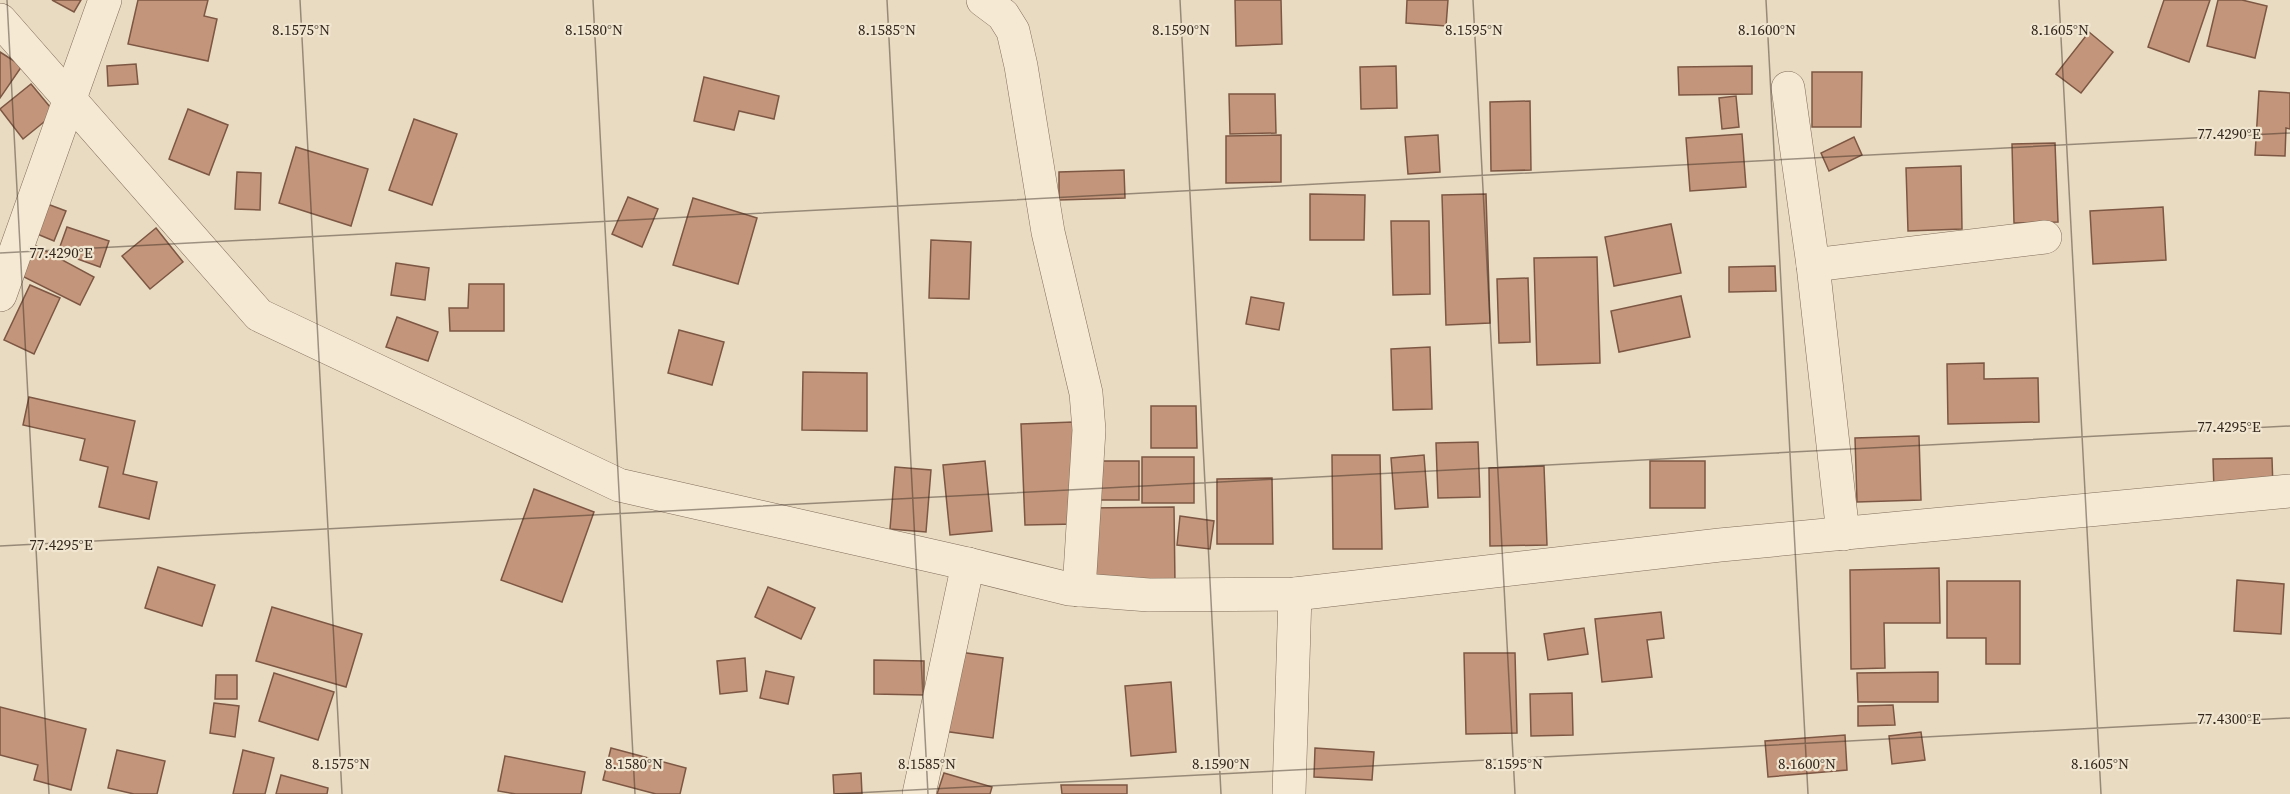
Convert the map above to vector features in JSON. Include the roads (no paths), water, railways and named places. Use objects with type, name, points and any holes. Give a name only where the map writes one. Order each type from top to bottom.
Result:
[{"type":"street","points":[[0,295],[105,0]]},
{"type":"street","points":[[983,0],[1003,15],[1013,31],[1021,66],[1048,232],[1086,393],[1089,430],[1079,590]]},
{"type":"street","points":[[0,20],[259,315],[620,485],[1079,590],[1149,595],[1295,594],[1720,545],[2290,491]]},
{"type":"street","points":[[1788,88],[1813,265],[1844,534]]},
{"type":"street","points":[[1813,265],[2045,237]]},
{"type":"street","points":[[919,794],[968,564]]},
{"type":"street","points":[[1289,794],[1295,594]]}]
